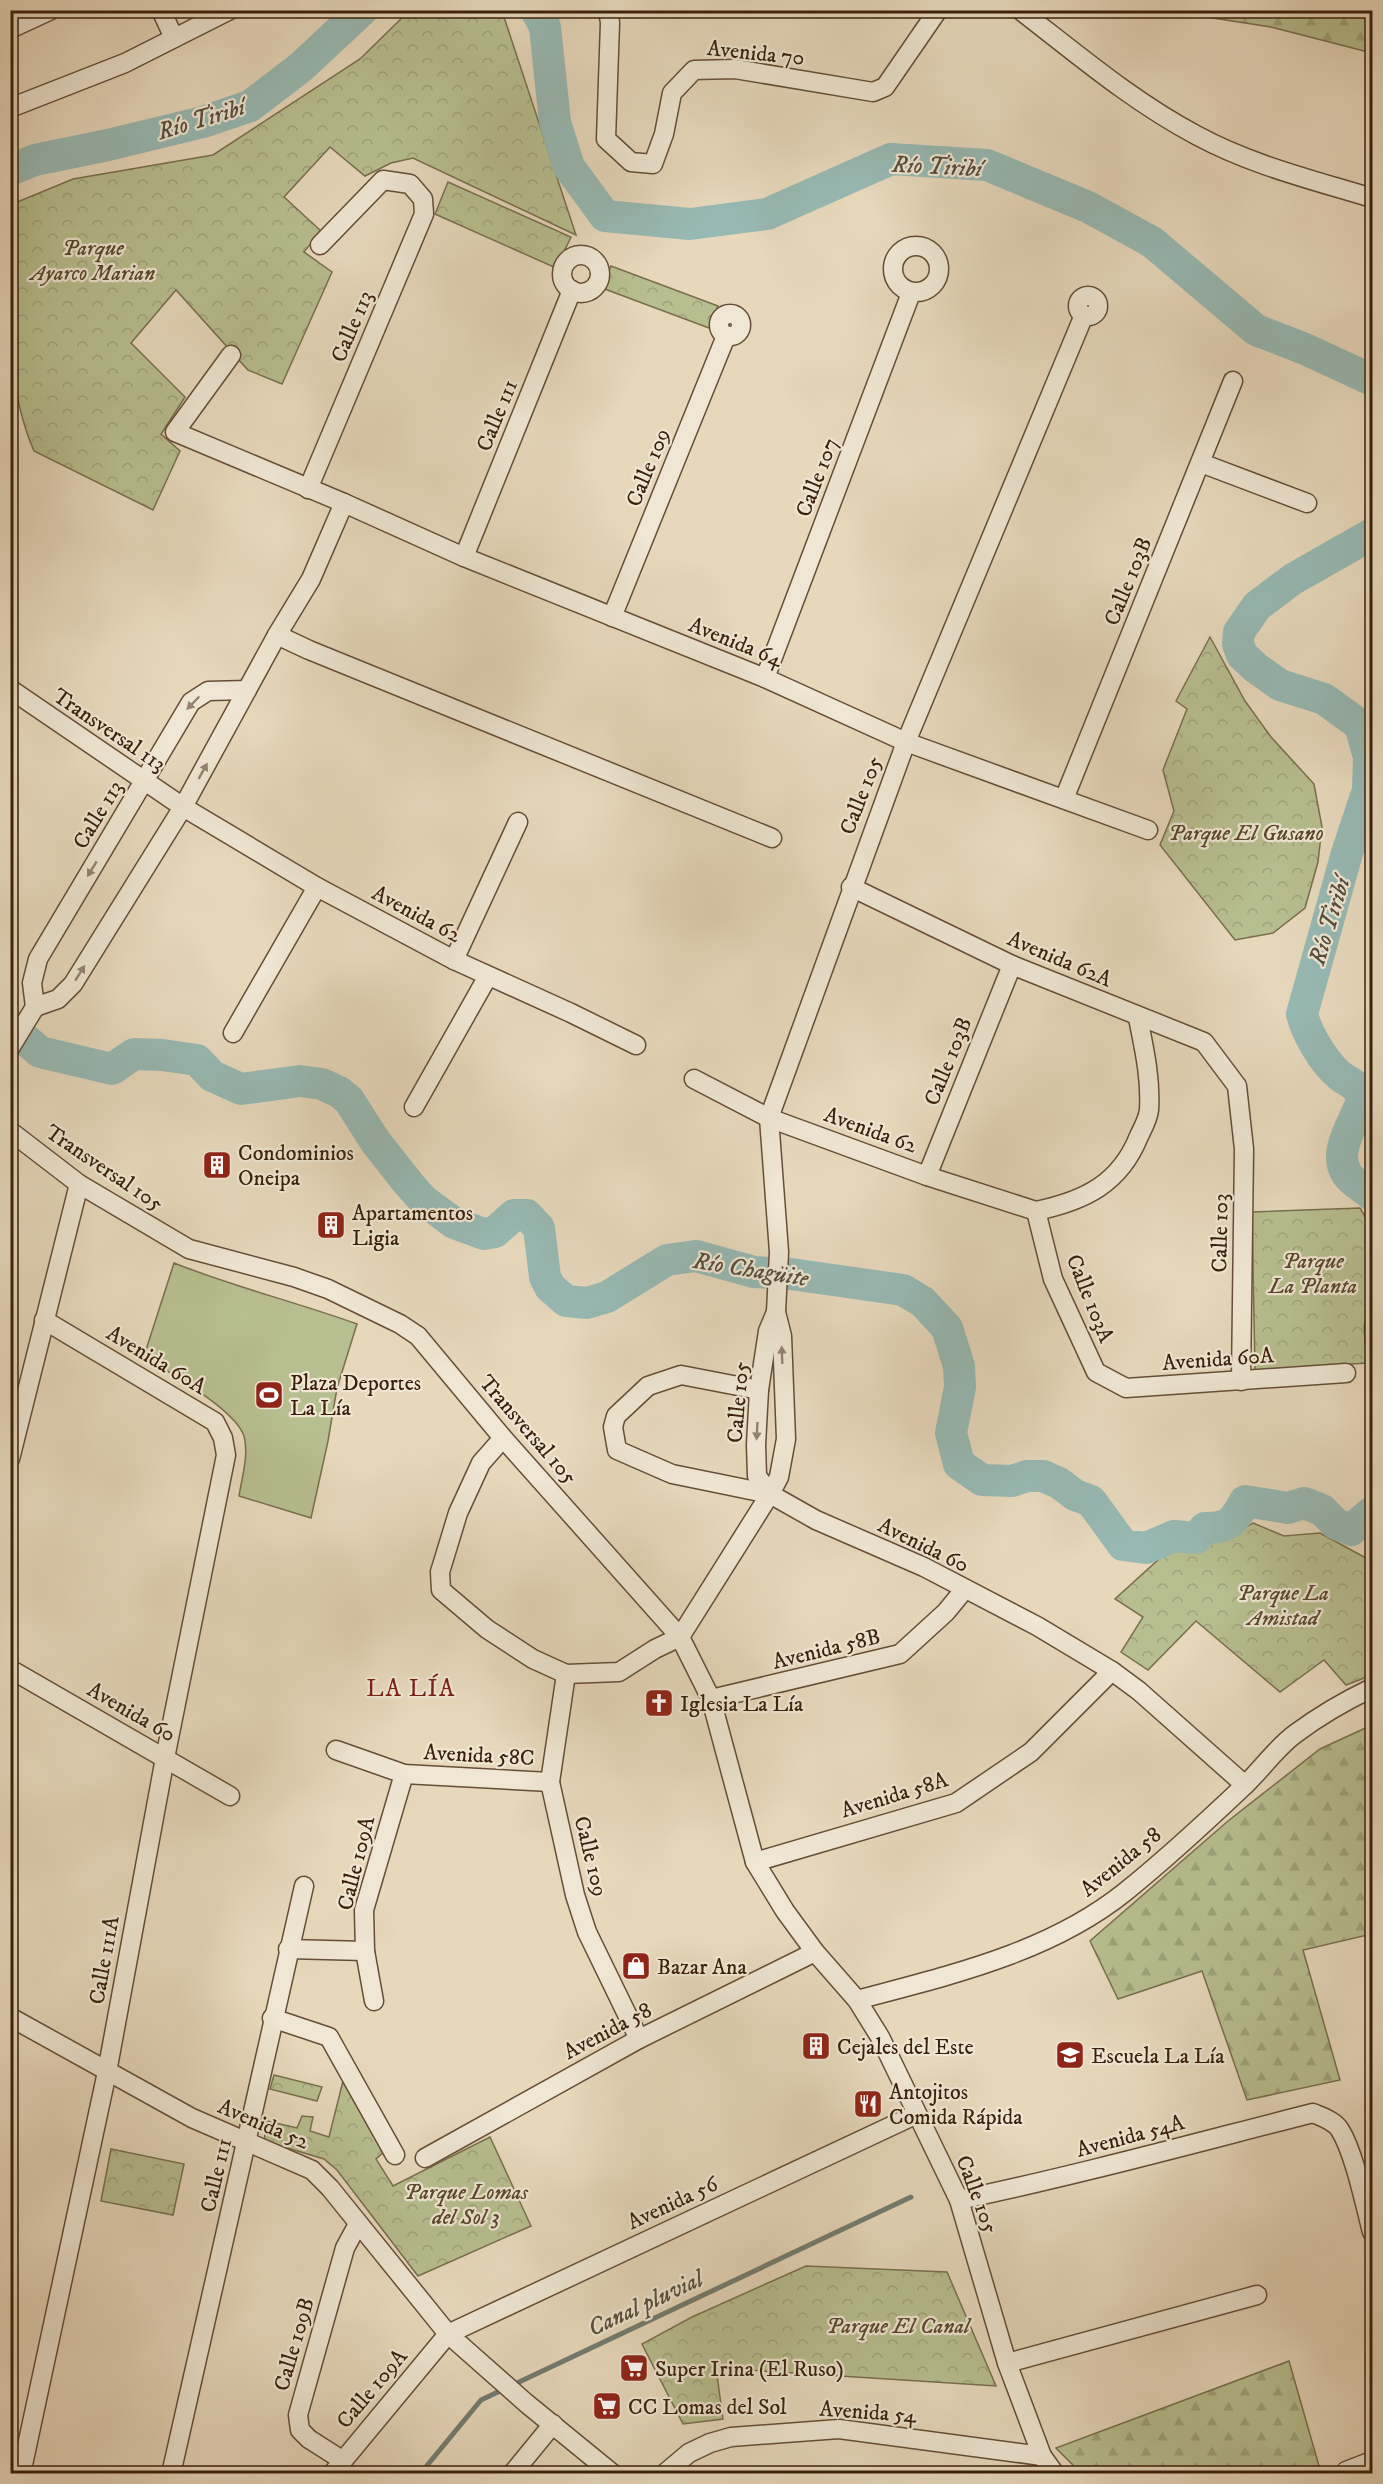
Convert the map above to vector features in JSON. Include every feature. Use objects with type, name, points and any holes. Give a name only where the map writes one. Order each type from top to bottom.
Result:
[{"type":"street","points":[[10,29],[51,10]]},
{"type":"street","points":[[161,10],[174,38]]},
{"type":"street","points":[[10,108],[125,63],[230,10]]},
{"type":"street","name":"Avenida 70","points":[[608,10],[610,23],[606,139],[631,162],[654,164],[664,134],[672,93],[694,70],[735,69],[873,92],[885,87],[938,10]]},
{"type":"street","points":[[1020,10],[1139,101],[1197,136],[1274,169],[1372,198]]},
{"type":"street","name":"Calle 113","points":[[308,489],[424,214],[423,199],[410,184],[383,180],[320,245]]},
{"type":"street","name":"Calle 111","points":[[464,557],[572,290]]},
{"type":"street","name":"Calle 107","points":[[765,678],[911,292]]},
{"type":"street","name":"Calle 105","points":[[680,1637],[770,1494],[779,1477],[786,1439],[782,1336],[777,1312],[779,1265],[769,1118],[851,887],[906,742],[1084,315]]},
{"type":"street","name":"Calle 109","points":[[612,616],[726,336]]},
{"type":"street","name":"Avenida 64","points":[[231,355],[175,432],[344,503],[464,557],[765,678],[906,742],[1148,830]]},
{"type":"street","name":"Calle 103B","points":[[1064,799],[1233,381]]},
{"type":"street","points":[[1201,463],[1307,503]]},
{"type":"street","points":[[10,1048],[31,1014],[58,999],[73,984],[183,807],[277,635],[311,579],[344,503]]},
{"type":"street","points":[[277,635],[772,838]]},
{"type":"street","name":"Transversal 113","points":[[10,689],[183,807]]},
{"type":"street","name":"Calle 113","points":[[31,1014],[32,983],[38,959],[190,702],[208,691],[247,690]]},
{"type":"street","name":"Avenida 62","points":[[183,807],[317,887],[454,960],[636,1045]]},
{"type":"street","points":[[454,960],[518,822]]},
{"type":"street","points":[[233,1033],[317,887]]},
{"type":"street","name":"Avenida 62A","points":[[851,887],[1012,965],[1138,1018],[1204,1042],[1237,1086]]},
{"type":"street","name":"Calle 103B","points":[[927,1176],[1012,965]]},
{"type":"street","points":[[414,1107],[488,976]]},
{"type":"street","points":[[1036,1211],[1064,1205],[1107,1184],[1132,1156],[1149,1112],[1149,1070],[1138,1018]]},
{"type":"street","name":"Avenida 62","points":[[694,1079],[769,1118],[927,1176],[1036,1211]]},
{"type":"street","name":"Calle 103","points":[[1237,1086],[1244,1149],[1241,1381]]},
{"type":"street","name":"Transversal 105","points":[[10,1131],[79,1184],[189,1249],[328,1289],[400,1324],[418,1336],[503,1438],[680,1637],[711,1699],[755,1862],[785,1911],[815,1952]]},
{"type":"street","points":[[10,1459],[79,1184]]},
{"type":"street","name":"Calle 103A","points":[[1036,1211],[1053,1279],[1096,1372]]},
{"type":"street","name":"Calle 105","points":[[770,1494],[758,1476],[756,1445],[759,1390],[768,1331],[777,1312]]},
{"type":"street","name":"Avenida 60A","points":[[44,1320],[215,1422],[223,1438],[226,1455]]},
{"type":"street","name":"Avenida 60A","points":[[1096,1372],[1126,1388],[1346,1373]]},
{"type":"street","name":"Avenida 60","points":[[759,1390],[681,1376],[648,1386],[616,1416],[613,1427],[617,1450],[672,1474],[770,1494],[816,1520],[924,1567],[964,1590],[1037,1626],[1112,1671],[1139,1691],[1245,1785]]},
{"type":"street","points":[[503,1438],[481,1463],[458,1513],[440,1572],[441,1590],[487,1629],[533,1659],[566,1674],[619,1672],[655,1649],[680,1637]]},
{"type":"street","name":"Calle 111A","points":[[21,2474],[106,2072],[165,1758],[226,1455]]},
{"type":"street","name":"Avenida 58B","points":[[711,1699],[900,1654],[946,1612],[964,1590]]},
{"type":"street","name":"Avenida 60","points":[[10,1669],[230,1796]]},
{"type":"street","name":"Avenida 58A","points":[[755,1862],[956,1803],[1031,1752],[1112,1671]]},
{"type":"street","name":"Calle 109","points":[[566,1674],[550,1782],[575,1895],[587,1932],[639,2039]]},
{"type":"street","name":"Avenida 58","points":[[857,2000],[960,1972],[1021,1950],[1077,1926],[1125,1892],[1245,1785],[1293,1736],[1338,1705],[1372,1688]]},
{"type":"street","name":"Avenida 58C","points":[[336,1750],[404,1773],[550,1782]]},
{"type":"street","name":"Calle 109A","points":[[375,2001],[365,1951],[364,1910],[404,1773]]},
{"type":"street","name":"Calle 111","points":[[171,2474],[248,2141],[272,2018],[304,1886]]},
{"type":"street","points":[[288,1948],[365,1951]]},
{"type":"street","name":"Calle 105","points":[[815,1952],[857,2000],[880,2037],[959,2200],[1007,2363],[1042,2456],[1055,2474]]},
{"type":"street","name":"Avenida 58","points":[[425,2158],[639,2039],[815,1952]]},
{"type":"street","name":"Avenida 52","points":[[10,2017],[192,2118],[312,2170],[330,2188],[448,2334],[526,2403],[613,2474]]},
{"type":"street","points":[[272,2018],[329,2037],[395,2155]]},
{"type":"street","name":"Avenida 56","points":[[448,2334],[917,2114]]},
{"type":"street","name":"Avenida 54A","points":[[959,2200],[1053,2180],[1313,2114],[1325,2118],[1340,2128],[1350,2154],[1372,2232]]},
{"type":"street","name":"Calle 109B","points":[[337,2467],[300,2430],[298,2415],[345,2248],[358,2224]]},
{"type":"street","points":[[1007,2363],[1257,2295]]},
{"type":"street","name":"Calle 109A","points":[[337,2467],[448,2334]]},
{"type":"street","points":[[512,2474],[553,2424]]},
{"type":"street","name":"Avenida 54","points":[[664,2474],[689,2453],[730,2437],[839,2428],[1042,2456]]},
{"type":"street","points":[[1346,2471],[1372,2461]]},
{"type":"green space","name":"Parque Ayarco Marian","points":[[409,11],[502,11],[576,235],[413,158],[391,163],[365,176],[330,147],[284,197],[321,231],[304,252],[332,272],[282,384],[248,370],[176,290],[131,343],[185,397],[161,434],[180,451],[153,510],[34,451],[16,392],[12,361],[9,299],[10,205],[73,179],[213,155],[360,59]]},
{"type":"green space","points":[[1181,11],[1372,11],[1372,53],[1271,27],[1181,13]]},
{"type":"green space","points":[[448,182],[571,237],[556,268],[435,214]]},
{"type":"green space","points":[[611,266],[718,306],[709,328],[602,288]]},
{"type":"green space","name":"Parque El Gusano","points":[[1210,637],[1245,701],[1271,737],[1314,784],[1322,827],[1318,862],[1305,908],[1273,933],[1235,940],[1160,845],[1174,811],[1163,770],[1187,709],[1176,701]]},
{"type":"green space","name":"Parque La Planta","points":[[1360,1208],[1372,1228],[1372,1293],[1364,1327],[1367,1363],[1255,1370],[1252,1212]]},
{"type":"green space","name":"Plaza Deportes La Lía","points":[[174,1263],[219,1280],[357,1324],[337,1388],[311,1518],[239,1496],[246,1451],[244,1436],[238,1426],[215,1403],[144,1356]]},
{"type":"green space","name":"Parque La Amistad","points":[[1253,1523],[1284,1536],[1320,1533],[1366,1558],[1372,1554],[1372,1675],[1346,1685],[1324,1660],[1280,1692],[1196,1621],[1148,1670],[1121,1652],[1143,1617],[1115,1599],[1170,1549],[1224,1540]]},
{"type":"green space","points":[[1372,1725],[1372,1934],[1303,1950],[1340,2080],[1247,2100],[1202,1971],[1118,1999],[1090,1941],[1228,1821],[1320,1749]]},
{"type":"green space","points":[[274,2075],[322,2087],[317,2101],[270,2089]]},
{"type":"green space","name":"Parque Lomas del Sol 3","points":[[344,2077],[385,2151],[376,2159],[393,2186],[490,2137],[531,2226],[418,2276],[337,2170],[324,2159],[264,2141],[267,2121],[297,2128],[302,2116],[313,2117],[310,2131],[329,2137]]},
{"type":"green space","points":[[111,2149],[184,2164],[173,2215],[101,2201]]},
{"type":"green space","name":"Parque El Canal","points":[[806,2266],[947,2272],[996,2386],[716,2368],[723,2419],[683,2424],[642,2344],[692,2317]]},
{"type":"green space","points":[[1289,2361],[1321,2473],[1081,2473],[1056,2448]]},
{"type":"waterway","name":"Río Tiribí","points":[[10,170],[35,160],[203,122],[250,106],[301,67],[362,10]]},
{"type":"waterway","name":"Río Tiribí","points":[[536,10],[545,27],[555,122],[569,167],[605,216],[690,224],[767,214],[891,159],[987,165],[1088,207],[1152,242],[1256,330],[1305,349],[1372,380]]},
{"type":"waterway","name":"Río Tiribí","points":[[1372,534],[1293,579],[1257,606],[1239,632],[1238,644],[1242,655],[1280,685],[1324,699],[1360,725],[1369,757],[1368,790],[1347,853],[1302,1014],[1316,1047],[1333,1069],[1354,1085],[1363,1097],[1347,1135],[1342,1155],[1343,1165],[1349,1177],[1372,1195]]},
{"type":"waterway","name":"Río Chagüite","points":[[10,1031],[19,1034],[40,1052],[112,1069],[134,1054],[162,1055],[197,1060],[212,1076],[241,1089],[300,1081],[322,1084],[339,1092],[349,1100],[375,1141],[408,1183],[423,1200],[454,1223],[484,1234],[495,1232],[514,1215],[527,1215],[539,1228],[545,1277],[550,1287],[566,1301],[587,1303],[607,1297],[667,1260],[696,1256],[754,1272],[791,1274],[903,1290],[923,1302],[947,1328],[959,1366],[960,1387],[951,1433],[959,1464],[982,1480],[1012,1481],[1027,1476],[1043,1476],[1059,1483],[1075,1495],[1091,1501],[1123,1545],[1146,1548],[1174,1536],[1196,1538],[1205,1528],[1220,1527],[1234,1519],[1245,1501],[1288,1508],[1304,1503],[1322,1510],[1336,1524],[1351,1530],[1372,1512]]},
{"type":"waterway","name":"Canal pluvial","points":[[420,2474],[481,2400],[911,2197]]},
{"type":"place","name":"Condominios Oneipa","points":[[217,1165]]},
{"type":"place","name":"Apartamentos Ligia","points":[[331,1225]]},
{"type":"place","name":"Plaza Deportes La Lía","points":[[269,1395]]},
{"type":"place","name":"Iglesia La Lía","points":[[659,1703]]},
{"type":"place","name":"Bazar Ana","points":[[636,1966]]},
{"type":"place","name":"Cejales del Este","points":[[816,2046]]},
{"type":"place","name":"Escuela La Lía","points":[[1070,2055]]},
{"type":"place","name":"Antojitos Comida Rápida","points":[[868,2104]]},
{"type":"place","name":"Super Irina (El Ruso)","points":[[634,2368]]},
{"type":"place","name":"CC Lomas del Sol","points":[[607,2406]]},
{"type":"district","name":"LA LÍA","points":[[411,1688]]}]
